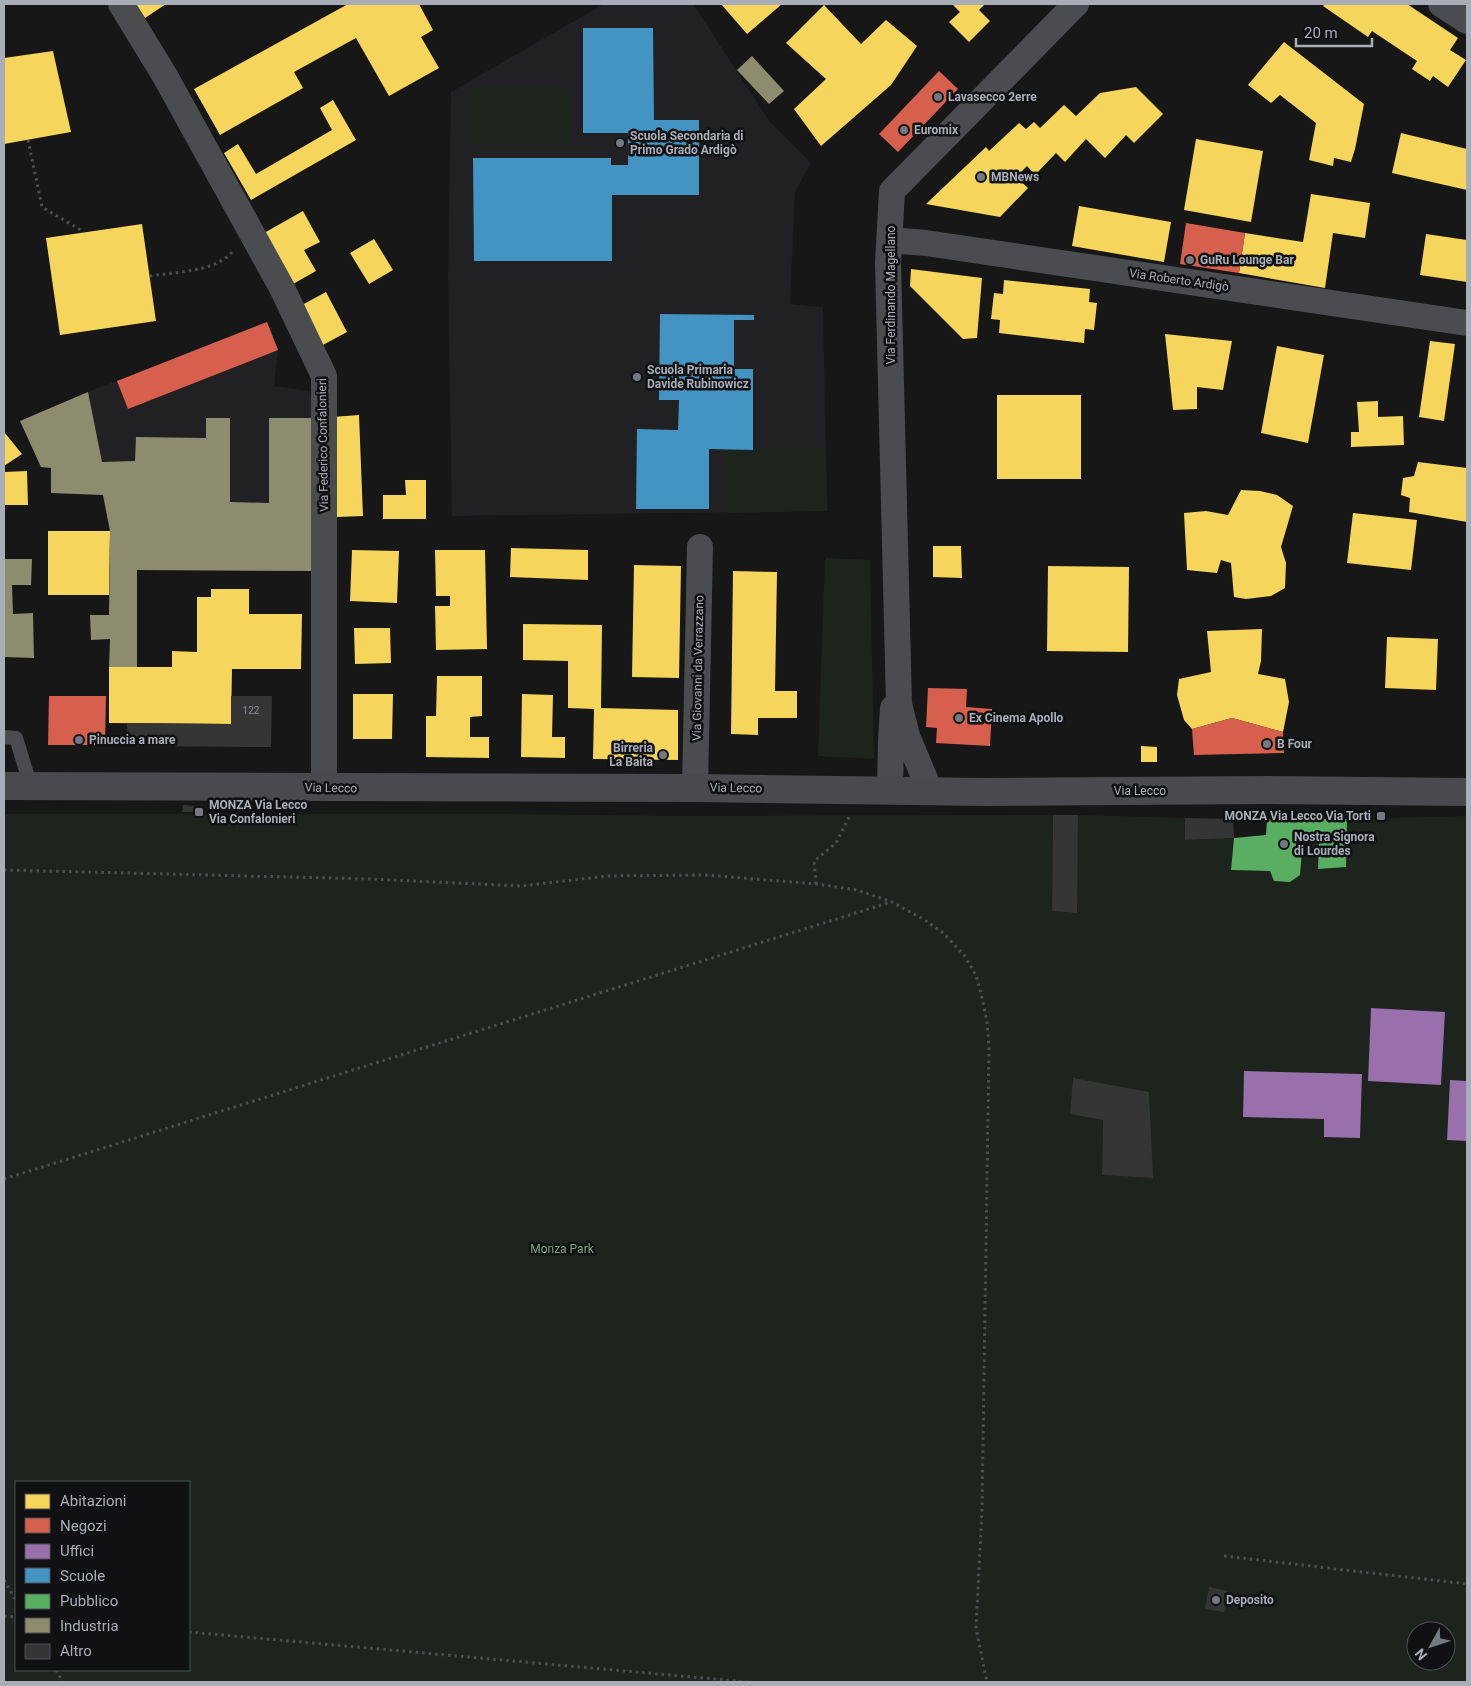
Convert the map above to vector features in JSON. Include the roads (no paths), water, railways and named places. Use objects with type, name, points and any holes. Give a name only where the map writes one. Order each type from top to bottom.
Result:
[{"type":"main road","name":"Via Lecco","points":[[4,786],[1467,792]]},
{"type":"street","name":"Via Federico Confalonieri","points":[[121,4],[165,76],[282,288],[324,376],[324,787]]},
{"type":"street","name":"Via Ferdinando Magellano","points":[[930,791],[907,736],[899,704],[888,263],[892,191],[1076,4]]},
{"type":"street","points":[[1441,4],[1467,21]]},
{"type":"street","name":"Via Roberto Ardigò","points":[[890,240],[926,243],[1467,323]]},
{"type":"street","name":"Via Giovanni da Verrazzano","points":[[696,788],[700,547]]},
{"type":"street","name":"Via Ferdinando Magellano","points":[[890,790],[891,740],[897,663]]},
{"type":"lane","points":[[4,737],[16,738],[31,787]]},
{"type":"place","name":"Lavasecco 2erre","points":[[938,97]]},
{"type":"place","name":"Euromix","points":[[904,130]]},
{"type":"place","name":"Scuola Secondaria di Primo Grado Ardigò","points":[[620,143]]},
{"type":"place","name":"MBNews","points":[[981,177]]},
{"type":"place","name":"GuRu Lounge Bar","points":[[1190,260]]},
{"type":"place","name":"Scuola Primaria Davide Rubinowicz","points":[[637,377]]},
{"type":"place","name":"Ex Cinema Apollo","points":[[959,718]]},
{"type":"place","name":"Pinuccia a mare","points":[[79,740]]},
{"type":"place","name":"B Four","points":[[1267,744]]},
{"type":"place","name":"Birreria La Baita","points":[[663,755]]},
{"type":"place","name":"MONZA Via Lecco Via Confalonieri","points":[[199,812]]},
{"type":"place","name":"MONZA Via Lecco Via Torti","points":[[1381,816]]},
{"type":"place","name":"Nostra Signora di Lourdes","points":[[1284,844]]},
{"type":"place","name":"Deposito","points":[[1216,1600]]},
{"type":"park label","name":"Monza Park","points":[[562,1249]]}]
